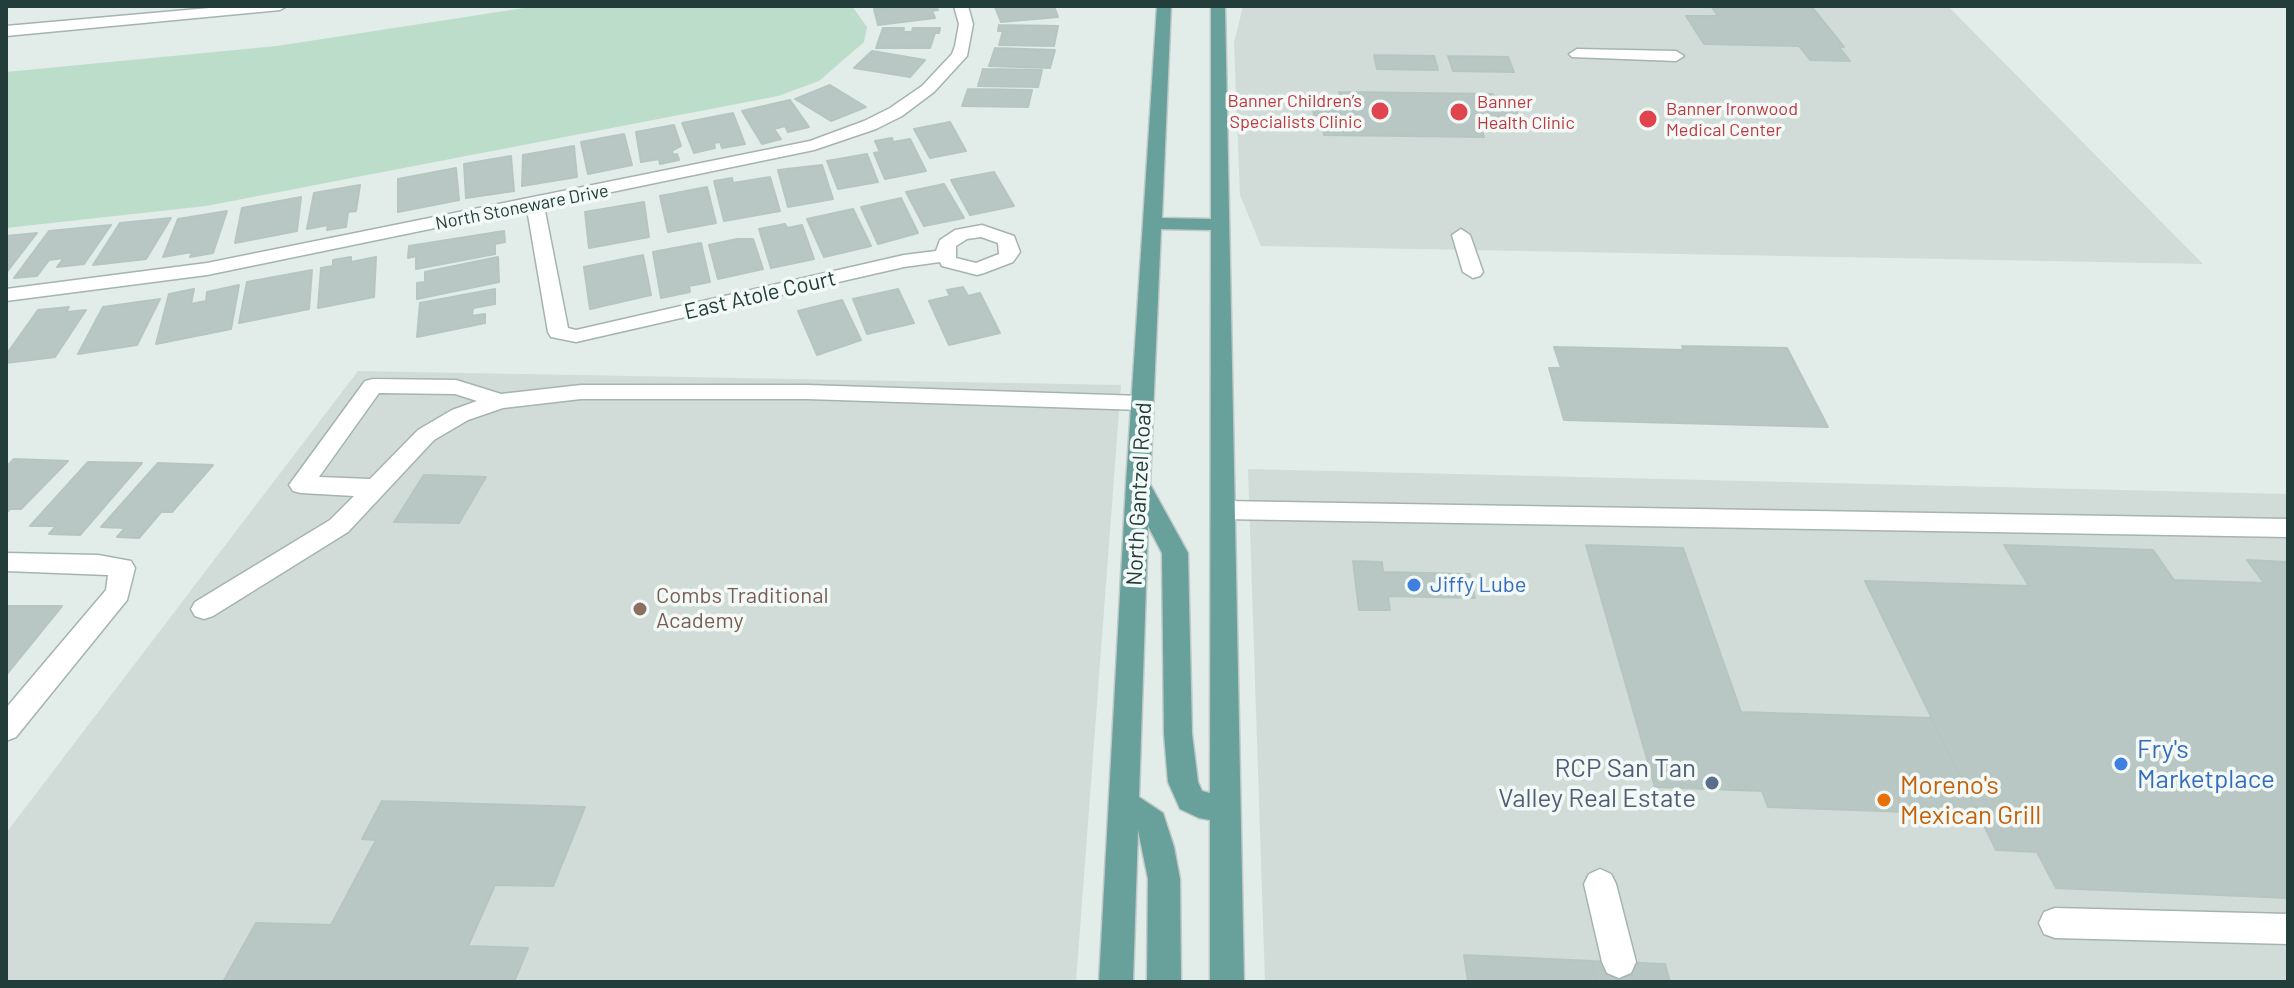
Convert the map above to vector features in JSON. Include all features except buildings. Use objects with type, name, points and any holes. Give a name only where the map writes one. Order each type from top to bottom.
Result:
[{"type":"main road","name":"North Gantzel Road","points":[[1116,982],[1138,484],[1164,6]]},
{"type":"main road","points":[[1218,6],[1227,982]]},
{"type":"main road","points":[[1152,223],[1220,225]]},
{"type":"main road","points":[[1138,484],[1175,553],[1178,734],[1183,782],[1191,800],[1199,805],[1225,808]]},
{"type":"main road","points":[[1126,805],[1139,811],[1152,823],[1159,847],[1164,879],[1164,982]]},
{"type":"street","points":[[6,31],[280,6]]},
{"type":"street","name":"North Stoneware Drive","points":[[6,295],[207,269],[781,154],[870,125],[917,99],[959,56],[966,35],[961,6]]},
{"type":"street","points":[[1577,54],[1676,56]]},
{"type":"street","name":"East Atole Court","points":[[535,204],[558,332],[576,336],[904,261],[945,256]]},
{"type":"street","points":[[1461,235],[1473,272]]},
{"type":"street","points":[[376,488],[301,485],[373,386],[456,387],[500,401]]},
{"type":"street","points":[[204,609],[339,526],[426,435],[460,415],[500,401],[581,392],[791,392],[1142,403]]},
{"type":"street","points":[[1223,510],[2288,528]]},
{"type":"street","points":[[6,562],[98,564],[122,568],[118,593],[6,729]]},
{"type":"street","points":[[1600,884],[1619,962]]},
{"type":"street","points":[[2055,923],[2288,929]]},
{"type":"shaded area","name":"Banner Ironwood Medical Center","points":[[1243,6],[1948,6],[2203,264],[1261,246],[1240,195],[1234,43]]},
{"type":"shaded area","name":"Combs Traditional Academy","points":[[358,371],[1121,385],[1076,982],[6,982],[6,833]]},
{"type":"shaded area","points":[[1248,469],[2288,494],[2288,982],[1265,982]]},
{"type":"green space","points":[[537,6],[852,6],[867,27],[864,42],[819,81],[778,96],[206,206],[6,228],[6,72],[277,46]]},
{"type":"place","name":"Banner Children’s Specialists Clinic","points":[[1380,111]]},
{"type":"place","name":"Banner Health Clinic","points":[[1459,112]]},
{"type":"place","name":"Banner Ironwood Medical Center","points":[[1648,119]]},
{"type":"place","name":"Jiffy Lube","points":[[1414,585]]},
{"type":"place","name":"Combs Traditional Academy","points":[[640,609]]},
{"type":"place","name":"Fry's Marketplace","points":[[2121,764]]},
{"type":"place","name":"RCP San Tan Valley Real Estate","points":[[1712,783]]},
{"type":"place","name":"Moreno's Mexican Grill","points":[[1884,800]]}]
